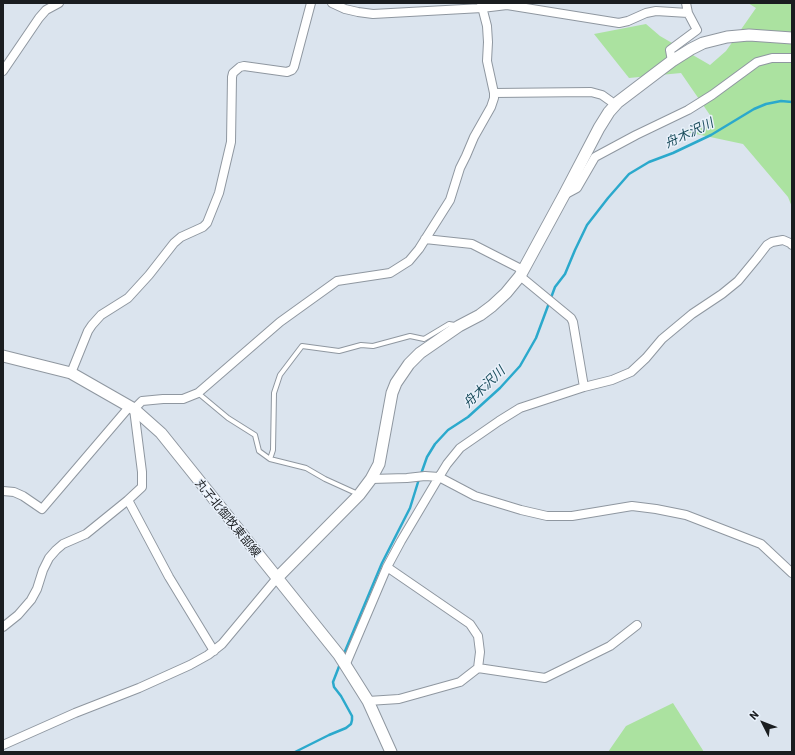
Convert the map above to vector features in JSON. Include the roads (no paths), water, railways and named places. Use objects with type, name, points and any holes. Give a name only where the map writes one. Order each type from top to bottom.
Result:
[{"type":"street","points":[[3,71],[39,18],[46,10],[59,3]]},
{"type":"street","points":[[71,373],[88,331],[92,325],[101,316],[128,298],[149,275],[174,243],[181,237],[207,224],[219,193],[231,142],[233,73],[240,67],[244,66],[287,72],[292,70],[311,3]]},
{"type":"street","points":[[332,3],[345,9],[373,14],[481,5],[507,5],[620,23],[646,13],[656,11],[688,13]]},
{"type":"street","points":[[672,61],[670,50],[697,30],[688,13],[686,3]]},
{"type":"street","points":[[3,491],[14,492],[23,496],[42,509],[132,408],[142,401],[183,399],[194,396],[280,322],[337,281],[390,272],[409,261],[419,249],[450,200],[460,168],[474,137],[492,107],[494,93],[487,61],[487,26],[481,5]]},
{"type":"street","points":[[3,745],[190,665],[208,655],[222,644],[277,578],[359,495],[372,479],[379,464],[392,393],[409,364],[420,354],[459,326],[480,315],[492,306],[506,293],[522,273],[609,112],[630,92],[672,61],[703,43],[727,37],[749,34],[792,38]]},
{"type":"street","points":[[564,195],[577,188],[595,157],[688,110],[712,95],[757,62],[772,58],[792,58]]},
{"type":"street","points":[[494,93],[591,92],[602,94],[616,105]]},
{"type":"street","points":[[425,240],[472,244],[522,273],[571,318],[573,322],[584,387]]},
{"type":"street","points":[[345,666],[387,567],[439,477],[460,448],[520,408],[584,387],[612,380],[631,372],[646,358],[662,339],[692,314],[722,294],[738,281],[767,245],[772,242],[783,240],[792,245]]},
{"type":"street","name":"丸子北御牧東部線","points":[[3,356],[71,373],[132,408],[161,434],[339,655],[368,701],[391,752]]},
{"type":"street","points":[[3,627],[18,615],[31,600],[49,558],[56,550],[64,544],[86,534],[142,487],[142,472],[132,408]]},
{"type":"street","points":[[372,479],[424,476],[439,477],[475,496],[547,516],[572,516],[632,506],[686,515],[761,544],[792,572]]},
{"type":"street","points":[[128,500],[169,577],[214,651]]},
{"type":"street","points":[[368,701],[399,699],[460,682],[478,668],[480,652],[478,636],[470,624],[387,567]]},
{"type":"street","points":[[478,668],[544,678],[610,646],[637,625]]},
{"type":"lane","points":[[270,459],[273,450],[274,393],[280,375],[302,346],[339,351],[361,345],[373,346],[410,336],[424,339],[449,324],[459,326]]},
{"type":"lane","points":[[198,393],[228,418],[255,435],[259,451],[270,459],[306,468],[359,495]]},
{"type":"waterway","name":"舟木沢川","points":[[421,474],[427,457],[435,444],[448,430],[468,417],[500,388],[520,366],[536,338],[555,287],[565,274],[587,225],[629,174],[649,162],[673,153],[711,135],[754,109],[766,104],[781,101],[792,102]]},
{"type":"waterway","name":"舟木沢川","points":[[343,656],[382,563],[410,508],[419,479]]},
{"type":"waterway","name":"舟木沢川","points":[[295,752],[346,728],[351,724],[352,716],[341,696],[334,687],[333,682],[340,664]]}]
